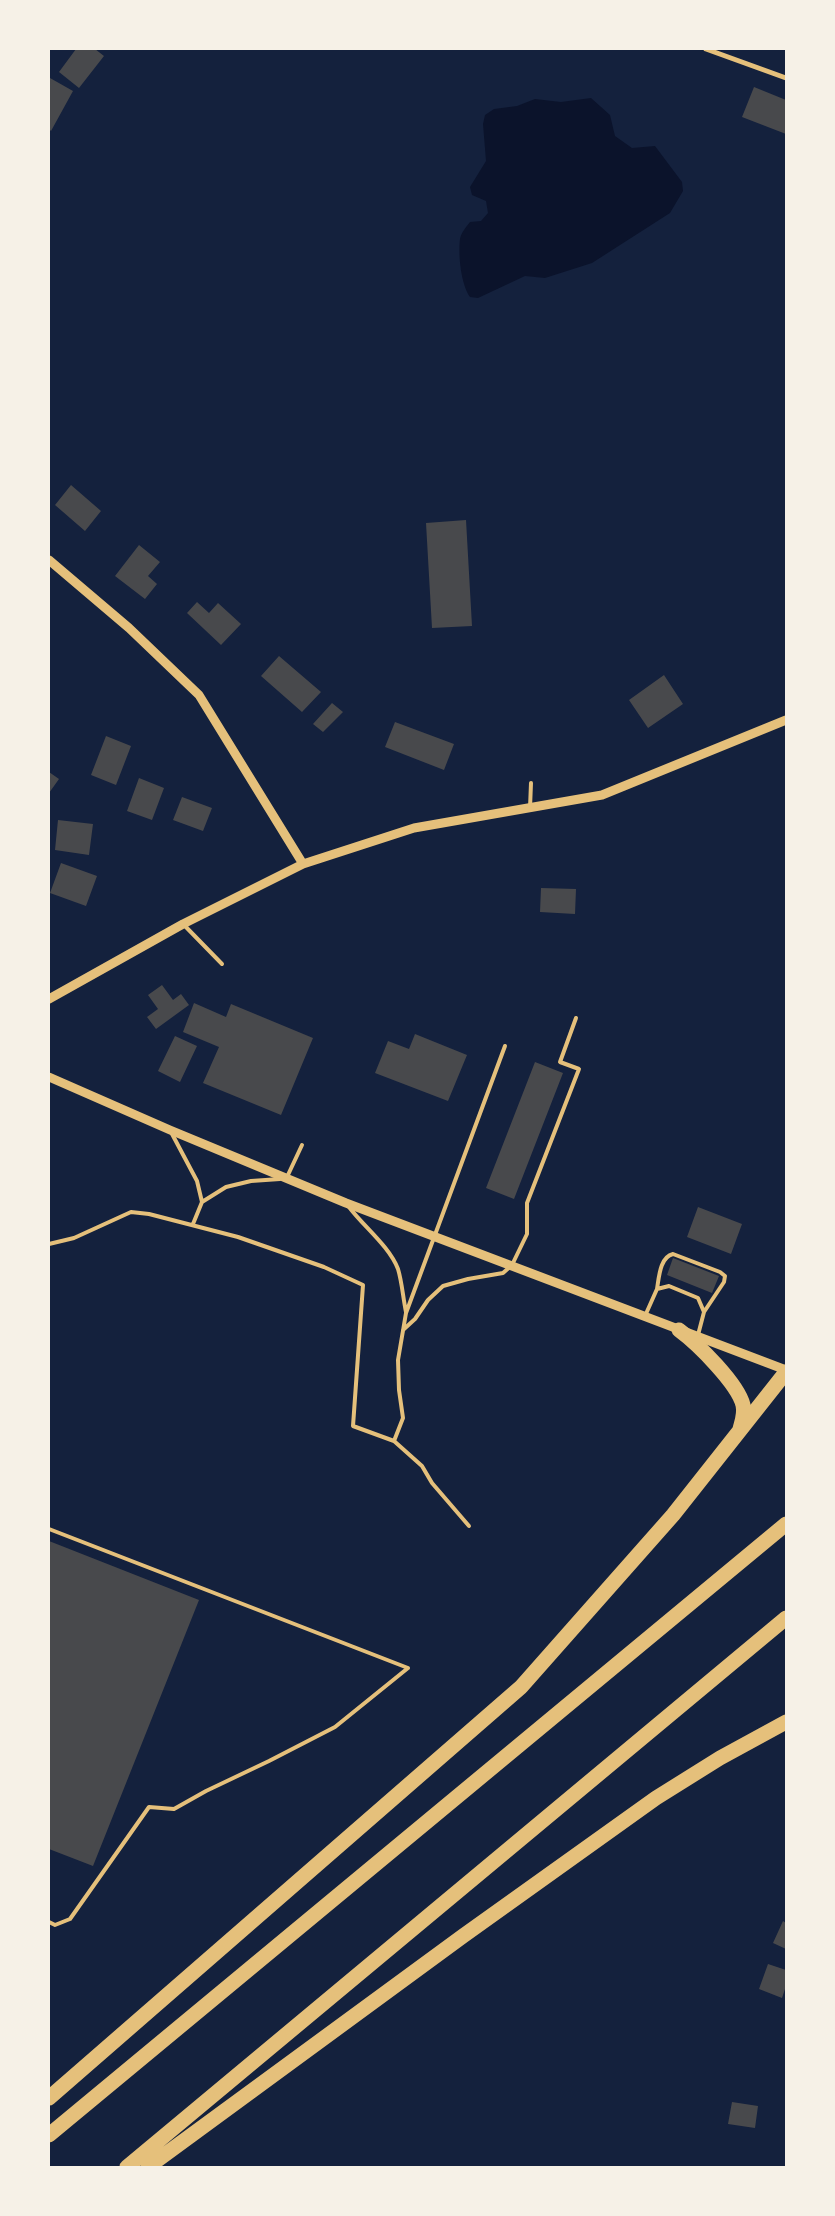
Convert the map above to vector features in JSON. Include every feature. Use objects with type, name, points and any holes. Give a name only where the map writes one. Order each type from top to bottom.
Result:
[{"type":"highway","points":[[679,1330],[701,1349],[738,1393],[744,1413],[738,1435]]},
{"type":"highway","points":[[49,2098],[521,1687],[673,1515],[738,1435],[786,1371]]},
{"type":"highway","points":[[49,2135],[786,1524]]},
{"type":"highway","points":[[127,2167],[786,1618]]},
{"type":"highway","points":[[148,2167],[455,1942],[656,1798],[720,1758],[786,1722]]},
{"type":"street","points":[[706,49],[786,78]]},
{"type":"street","points":[[49,560],[129,628],[199,695],[303,864]]},
{"type":"street","points":[[49,999],[183,924],[303,864],[414,828],[602,795],[786,720]]},
{"type":"street","points":[[49,1077],[170,1130],[346,1203],[786,1371]]},
{"type":"lane","points":[[530,808],[531,783]]},
{"type":"lane","points":[[183,924],[222,964]]},
{"type":"lane","points":[[403,1330],[415,1320],[428,1300],[443,1286],[468,1279],[503,1273],[512,1265],[527,1234],[527,1203],[579,1069],[560,1062],[576,1018]]},
{"type":"lane","points":[[394,1441],[403,1418],[399,1390],[398,1360],[406,1313],[505,1046]]},
{"type":"lane","points":[[170,1130],[197,1181],[202,1202],[194,1224]]},
{"type":"lane","points":[[202,1202],[226,1187],[251,1181],[286,1178],[302,1145]]},
{"type":"lane","points":[[346,1203],[362,1225],[384,1247],[398,1269],[406,1313]]},
{"type":"lane","points":[[49,1244],[74,1238],[131,1212],[149,1214],[194,1224],[284,1253],[363,1285],[353,1426],[394,1441],[422,1466],[432,1483],[469,1526]]},
{"type":"lane","points":[[645,1317],[658,1289],[664,1260],[668,1255],[673,1254],[720,1272],[725,1276],[724,1282],[704,1312],[698,1337]]},
{"type":"lane","points":[[658,1289],[669,1286],[684,1290],[698,1298],[704,1312]]},
{"type":"lane","points":[[49,1529],[408,1668],[335,1727],[206,1791],[174,1809],[149,1807],[70,1919],[55,1925],[49,1922]]},
{"type":"water","points":[[591,98],[610,115],[615,136],[632,148],[655,146],[682,182],[683,191],[670,213],[592,263],[545,278],[525,276],[478,298],[470,297],[464,285],[461,269],[460,239],[470,222],[481,221],[488,213],[486,201],[472,195],[470,187],[486,161],[483,124],[485,115],[494,109],[517,106],[535,99],[561,102]]},
{"type":"building","points":[[76,49],[95,49],[104,56],[79,88],[59,72]]},
{"type":"building","points":[[50,78],[73,91],[51,131],[49,129]]},
{"type":"building","points":[[754,87],[786,100],[786,134],[742,117]]},
{"type":"building","points":[[71,485],[101,511],[85,531],[55,505]]},
{"type":"building","points":[[466,520],[472,626],[432,628],[426,523]]},
{"type":"building","points":[[139,545],[160,562],[148,576],[157,584],[145,599],[115,576]]},
{"type":"building","points":[[197,602],[209,613],[218,603],[241,624],[221,645],[187,613]]},
{"type":"building","points":[[279,656],[321,692],[302,712],[261,676]]},
{"type":"building","points":[[664,675],[683,704],[648,728],[629,700]]},
{"type":"building","points":[[332,703],[343,712],[323,732],[313,724]]},
{"type":"building","points":[[395,722],[454,744],[444,770],[385,747]]},
{"type":"building","points":[[106,736],[131,746],[116,785],[91,775]]},
{"type":"building","points":[[49,772],[59,779],[49,793]]},
{"type":"building","points":[[139,778],[164,788],[152,820],[127,811]]},
{"type":"building","points":[[182,797],[212,808],[203,831],[173,820]]},
{"type":"building","points":[[58,820],[93,824],[89,855],[55,850]]},
{"type":"building","points":[[61,863],[97,876],[86,906],[50,893]]},
{"type":"building","points":[[541,888],[576,889],[575,914],[540,912]]},
{"type":"building","points":[[162,985],[173,1000],[181,994],[189,1005],[156,1029],[147,1017],[158,1009],[148,995]]},
{"type":"building","points":[[194,1003],[226,1017],[231,1004],[313,1038],[281,1115],[203,1083],[219,1047],[183,1032]]},
{"type":"building","points":[[415,1034],[467,1055],[448,1101],[375,1073],[388,1041],[409,1049]]},
{"type":"building","points":[[175,1036],[197,1046],[180,1082],[158,1071]]},
{"type":"building","points":[[535,1062],[563,1073],[514,1199],[486,1188]]},
{"type":"building","points":[[698,1207],[742,1224],[731,1254],[687,1237]]},
{"type":"building","points":[[673,1258],[719,1276],[712,1293],[667,1275]]},
{"type":"building","points":[[49,1541],[199,1600],[93,1866],[49,1849]]},
{"type":"building","points":[[783,1921],[786,1923],[786,1949],[773,1943]]},
{"type":"building","points":[[768,1964],[786,1970],[786,1986],[782,1998],[759,1989]]},
{"type":"building","points":[[732,2102],[758,2106],[755,2128],[728,2124]]}]
